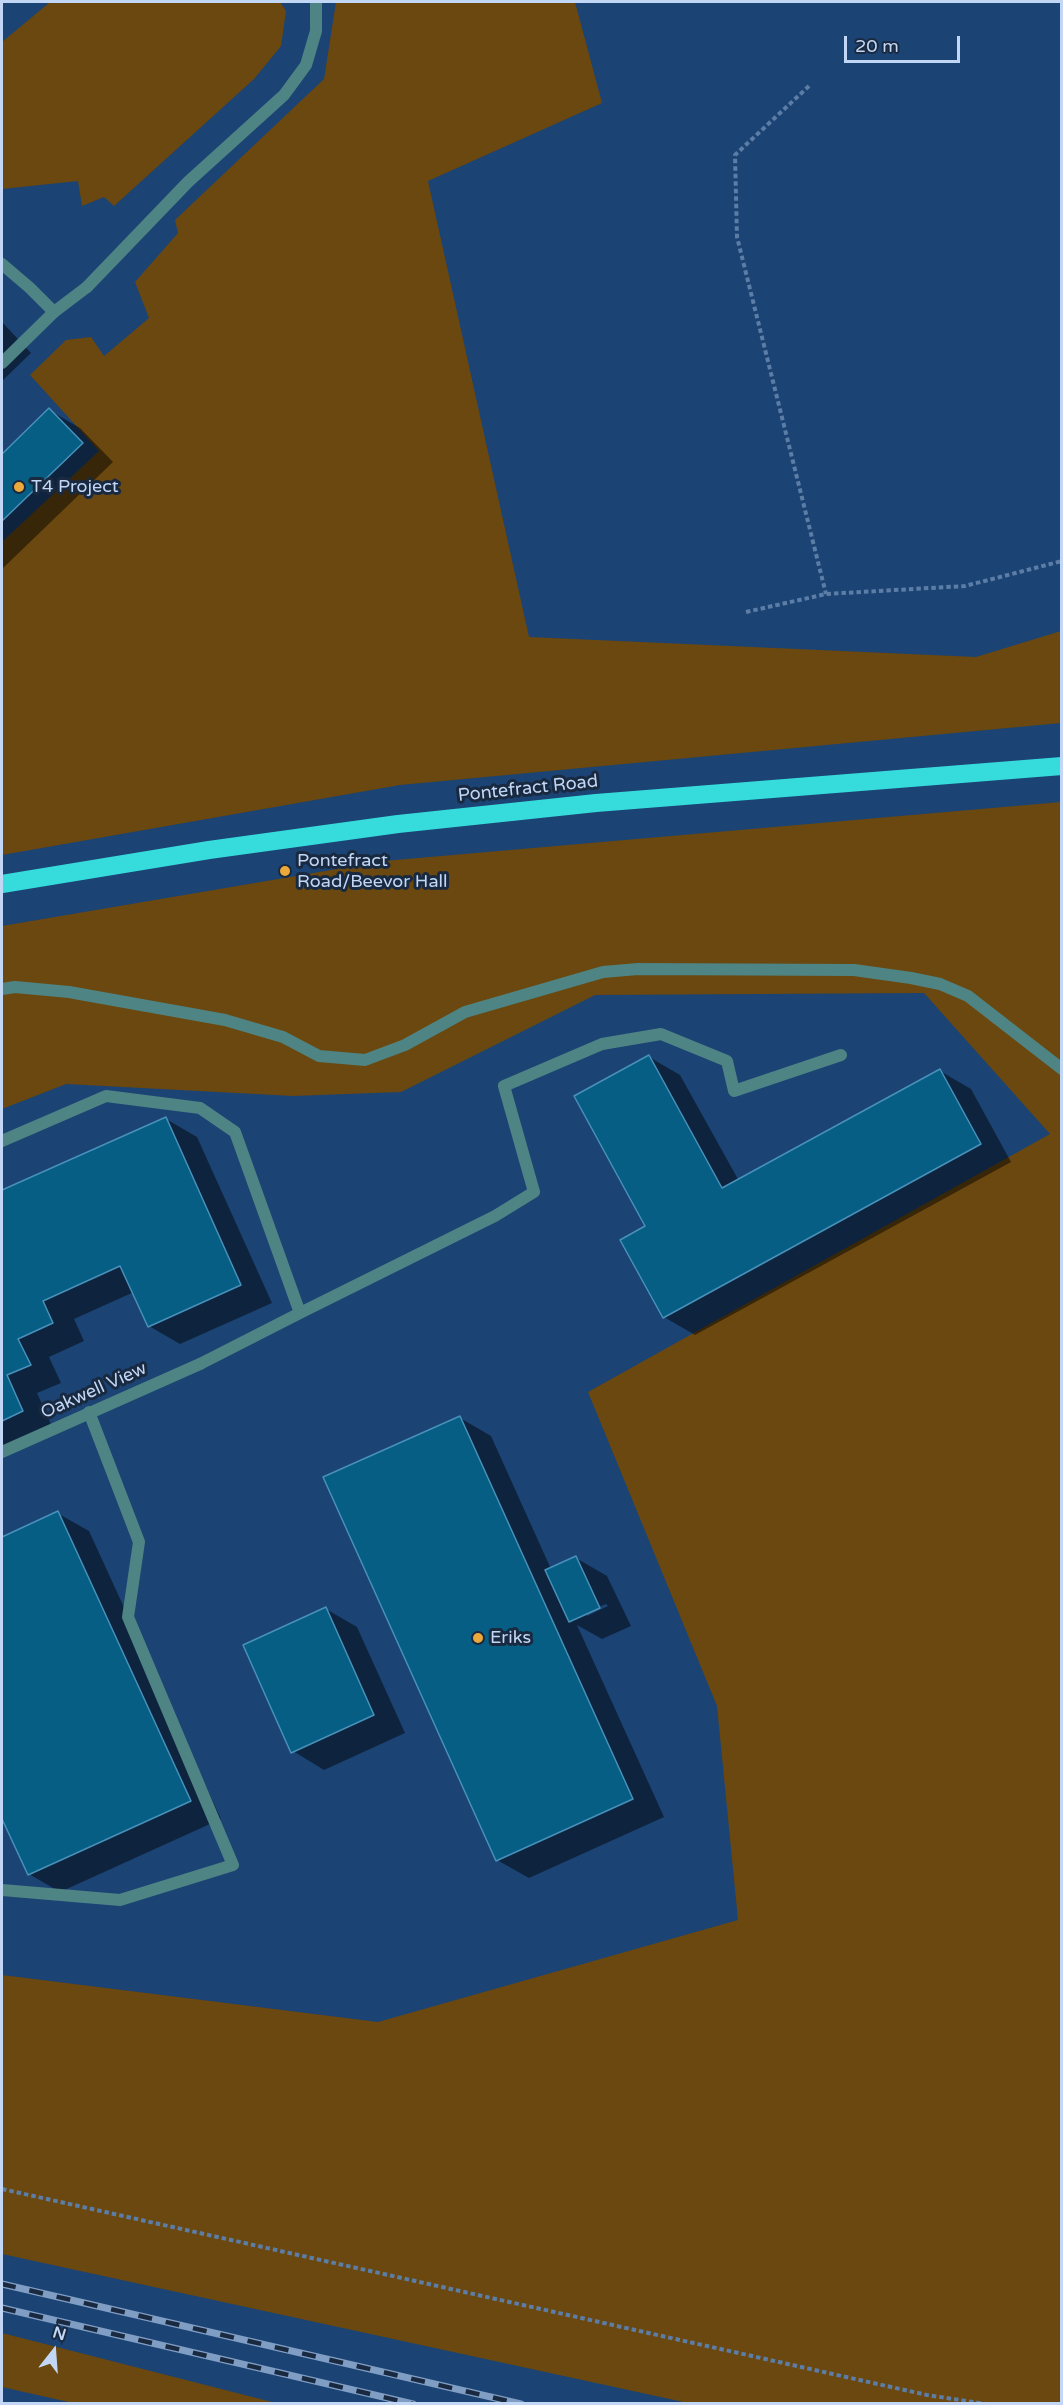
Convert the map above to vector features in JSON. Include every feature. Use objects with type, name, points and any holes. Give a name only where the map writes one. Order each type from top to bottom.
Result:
[{"type":"highway","name":"Pontefract Road","points":[[2,884],[209,849],[410,823],[596,803],[1062,766]]},
{"type":"street","points":[[2,363],[54,312],[87,287],[188,182],[284,95],[306,65],[316,31],[316,2]]},
{"type":"street","points":[[2,264],[54,312]]},
{"type":"street","points":[[2,989],[15,987],[69,992],[225,1020],[284,1037],[319,1056],[365,1060],[405,1046],[465,1012],[603,972],[638,969],[854,970],[921,980],[968,996],[1062,1069]]},
{"type":"street","name":"Oakwell View","points":[[2,1452],[200,1364],[495,1216],[534,1192],[504,1086],[602,1044],[661,1034],[727,1061],[735,1091],[841,1055]]},
{"type":"street","points":[[2,1141],[106,1096],[200,1108],[235,1132],[300,1313]]},
{"type":"street","points":[[2,1890],[120,1900],[233,1865],[128,1617],[139,1542],[89,1412]]},
{"type":"path","points":[[809,86],[735,155],[737,237],[826,594]]},
{"type":"path","points":[[746,612],[826,594],[965,586],[1062,561]]},
{"type":"path","points":[[2,2189],[916,2392],[986,2403]]},
{"type":"shaded area","points":[[50,2],[280,2],[286,11],[281,46],[254,79],[114,206],[104,197],[82,206],[78,181],[2,189],[2,42]]},
{"type":"shaded area","points":[[336,2],[575,2],[602,103],[428,181],[529,637],[976,657],[1061,631],[1061,723],[400,785],[2,855],[2,542],[99,451],[30,375],[66,340],[91,337],[104,356],[149,318],[135,282],[178,233],[175,220],[324,79]]},
{"type":"shaded area","points":[[1061,802],[1061,2403],[688,2403],[2,2254],[2,1975],[378,2022],[738,1920],[717,1706],[588,1392],[1050,1134],[924,993],[595,995],[401,1092],[293,1096],[66,1084],[2,1109],[2,926],[384,861]]},
{"type":"shaded area","points":[[2,2333],[276,2403],[73,2403],[2,2387]]},
{"type":"building","name":"T4 Project","points":[[49,408],[83,443],[2,521],[2,454]]},
{"type":"building","points":[[649,1055],[722,1188],[940,1069],[981,1144],[663,1318],[620,1240],[645,1226],[574,1096]]},
{"type":"building","points":[[166,1117],[241,1285],[148,1327],[120,1266],[43,1301],[53,1323],[18,1339],[31,1365],[7,1375],[23,1411],[2,1421],[2,1190]]},
{"type":"building","name":"Eriks","points":[[460,1416],[633,1799],[496,1861],[323,1477]]},
{"type":"building","points":[[58,1511],[191,1801],[28,1875],[2,1819],[2,1537]]},
{"type":"building","points":[[576,1556],[600,1608],[569,1622],[545,1570]]},
{"type":"building","points":[[326,1607],[374,1715],[291,1753],[243,1645]]},
{"type":"railway","points":[[2,2284],[521,2404]]},
{"type":"railway","points":[[2,2308],[413,2404]]},
{"type":"place","name":"T4 Project","points":[[19,487]]},
{"type":"place","name":"Pontefract Road/Beevor Hall","points":[[285,871]]},
{"type":"place","name":"Eriks","points":[[478,1638]]}]
